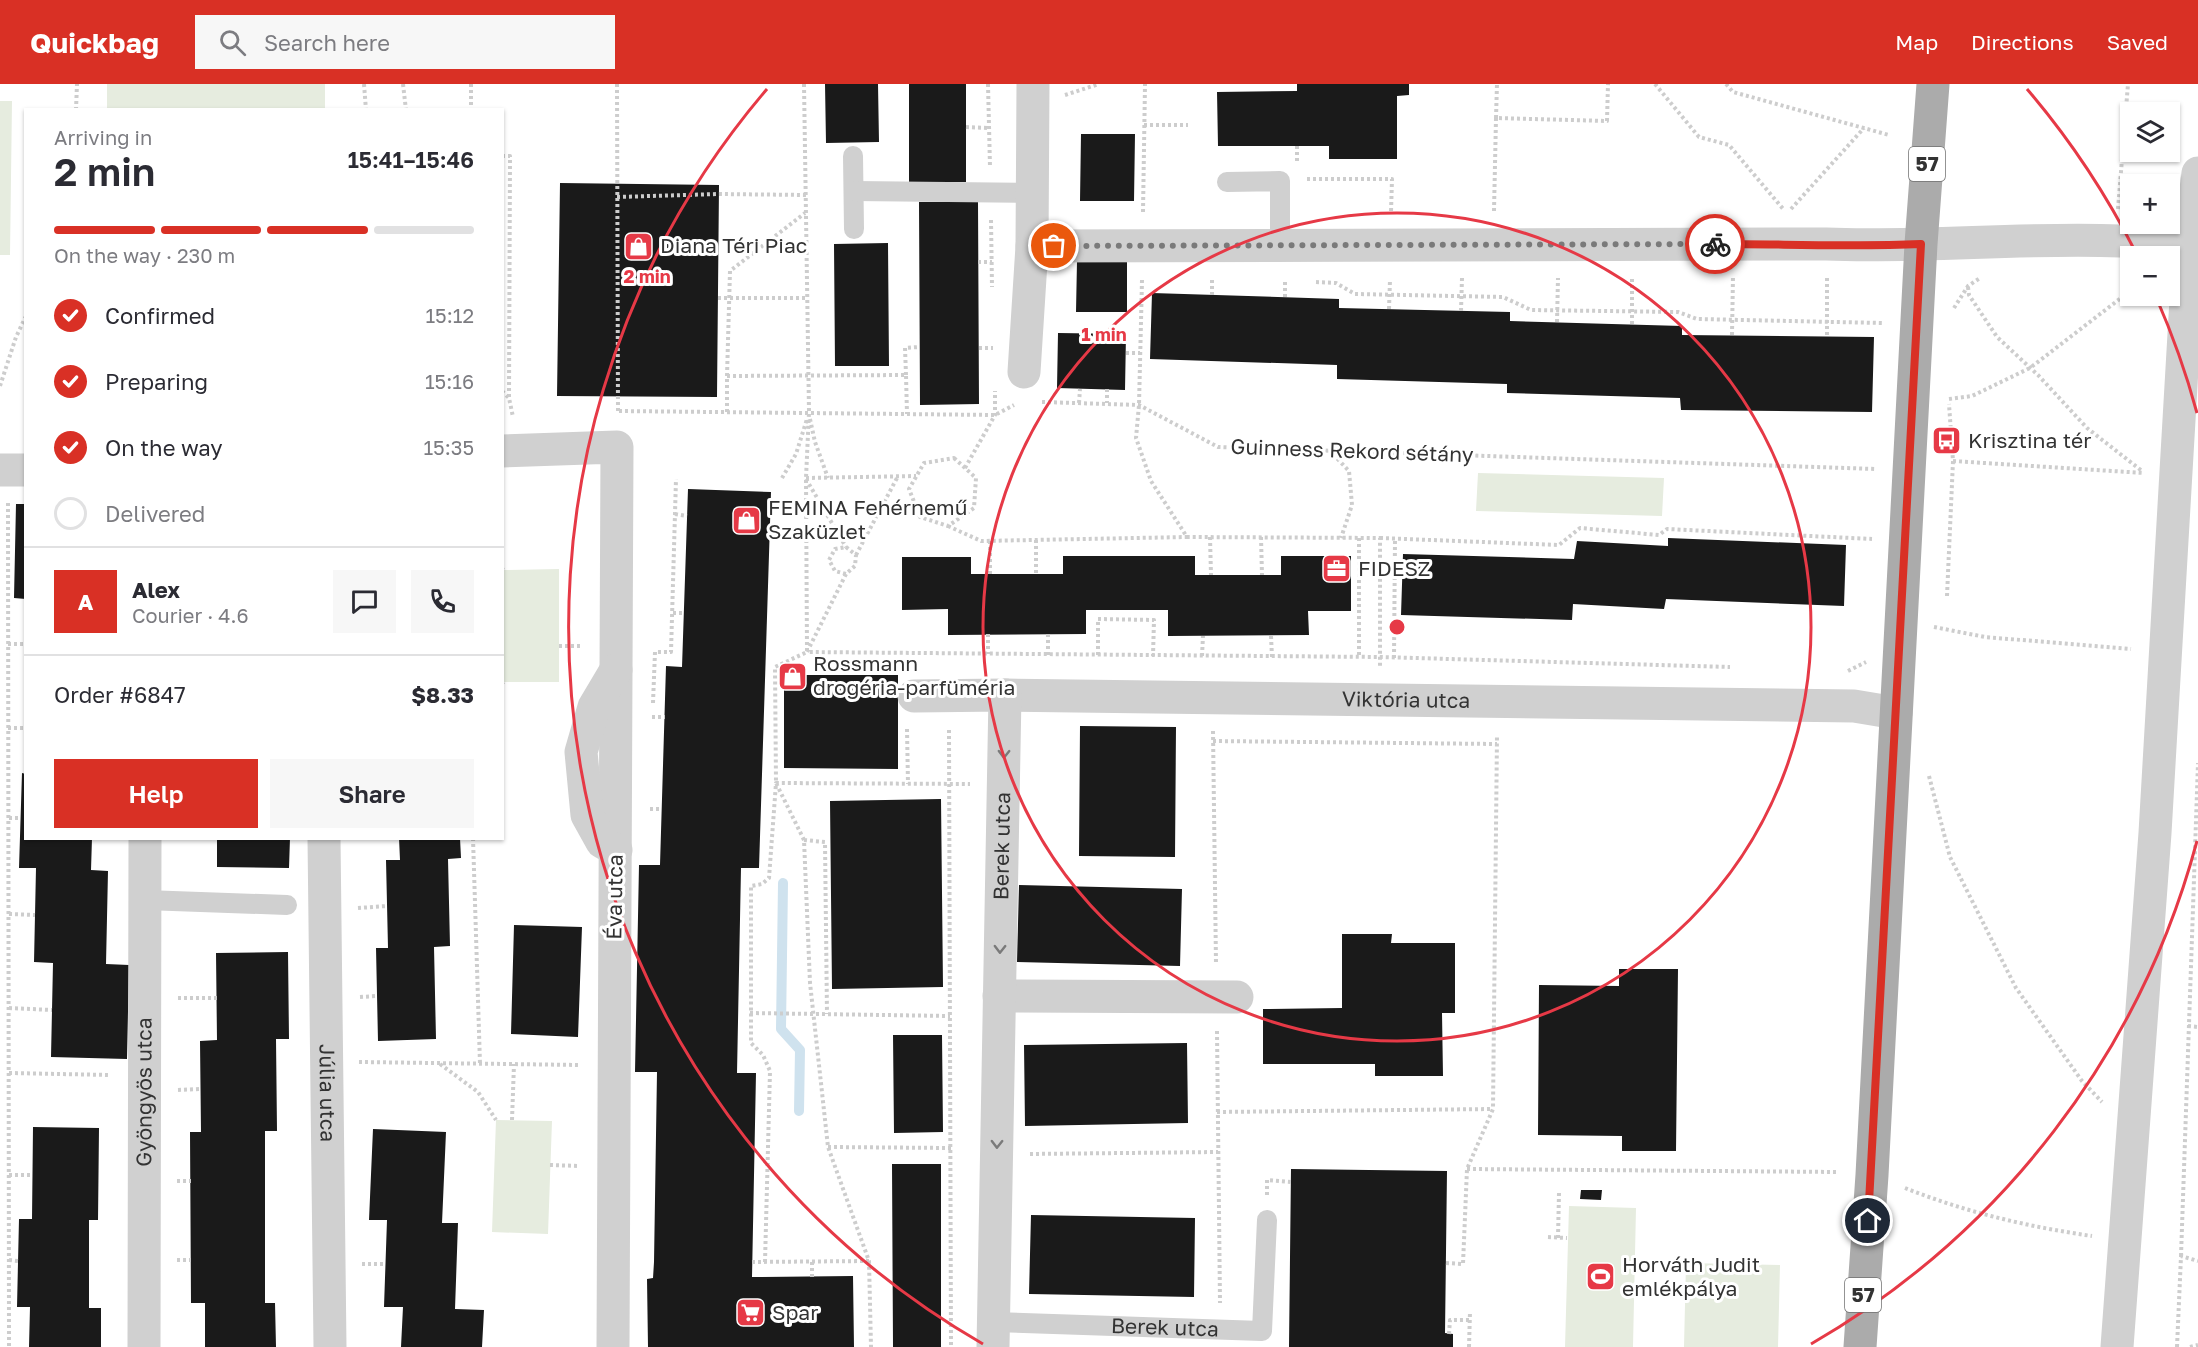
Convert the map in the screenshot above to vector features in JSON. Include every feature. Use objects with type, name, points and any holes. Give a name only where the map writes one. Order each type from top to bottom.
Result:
[{"type":"main road","name":"57","points":[[1860,1347],[1872,1175],[1899,620],[1921,244],[1933,84]]},
{"type":"street","points":[[1026,392],[1032,246],[1033,84]]},
{"type":"street","points":[[2117,1347],[2155,833],[2165,651],[2188,456],[2192,299],[2189,248],[2198,172]]},
{"type":"street","points":[[1032,246],[1558,244],[1876,246],[2120,241],[2189,248]]},
{"type":"street","points":[[504,451],[617,447]]},
{"type":"street","name":"Éva utca","points":[[613,1347],[617,447]]},
{"type":"street","points":[[0,470],[24,470]]},
{"type":"street","name":"Viktória utca","points":[[914,696],[1005,695],[1854,706],[1896,712]]},
{"type":"street","name":"Berek utca","points":[[993,1335],[1005,695]]},
{"type":"street","name":"Gyöngyös utca","points":[[144,1347],[145,840]]},
{"type":"street","name":"Júlia utca","points":[[324,840],[330,1347]]},
{"type":"street","points":[[999,996],[1227,996]]},
{"type":"lane","points":[[854,156],[854,229]]},
{"type":"lane","points":[[1227,182],[1280,181],[1281,246]]},
{"type":"lane","points":[[854,191],[1033,193]]},
{"type":"lane","points":[[145,900],[287,905]]},
{"type":"lane","name":"Berek utca","points":[[993,1335],[1220,1329],[1263,1331],[1267,1220]]},
{"type":"path","points":[[76,108],[77,84]]},
{"type":"path","points":[[364,84],[366,108]]},
{"type":"path","points":[[403,84],[406,108]]},
{"type":"path","points":[[471,84],[471,108]]},
{"type":"path","points":[[617,84],[617,447]]},
{"type":"path","points":[[802,84],[809,412],[806,478],[807,652]]},
{"type":"path","points":[[988,84],[990,174]]},
{"type":"path","points":[[1145,84],[1139,405],[1136,438],[1151,481],[1187,537]]},
{"type":"path","points":[[1493,222],[1497,84]]},
{"type":"path","points":[[1496,118],[1607,121],[1608,84]]},
{"type":"path","points":[[1655,84],[1699,137],[1729,145],[1787,213],[1864,128]]},
{"type":"path","points":[[1726,84],[1733,92],[1889,135]]},
{"type":"path","points":[[2120,241],[2117,223],[2128,84]]},
{"type":"path","points":[[1144,125],[1188,125]]},
{"type":"path","points":[[966,127],[989,128]]},
{"type":"path","points":[[1297,146],[1297,168]]},
{"type":"path","points":[[504,156],[510,156],[509,399]]},
{"type":"path","points":[[1297,179],[1392,179],[1390,245]]},
{"type":"path","points":[[617,197],[718,194],[806,195]]},
{"type":"path","points":[[728,412],[730,271],[806,213]]},
{"type":"path","points":[[1557,322],[1558,244]]},
{"type":"path","points":[[1632,244],[1632,324]]},
{"type":"path","points":[[1732,335],[1733,244]]},
{"type":"path","points":[[1826,244],[1827,337]]},
{"type":"path","points":[[978,262],[992,262]]},
{"type":"path","points":[[1952,314],[1955,303],[1968,286],[1979,278],[1990,277]]},
{"type":"path","points":[[1953,461],[2145,473],[2087,428],[1997,337],[1969,294],[1968,286]]},
{"type":"path","points":[[1355,294],[1503,297],[1531,310],[1678,312],[1697,319],[1882,323]]},
{"type":"path","points":[[718,298],[807,298]]},
{"type":"path","points":[[1949,399],[1972,396],[2030,368],[2120,299]]},
{"type":"path","points":[[0,386],[24,320]]},
{"type":"path","points":[[907,414],[905,348],[919,348]]},
{"type":"path","points":[[979,348],[994,348]]},
{"type":"path","points":[[1126,353],[1140,353]]},
{"type":"path","points":[[728,376],[906,375]]},
{"type":"path","points":[[1947,596],[1953,461],[1949,388]]},
{"type":"path","points":[[1079,403],[1080,389]]},
{"type":"path","points":[[1107,389],[1107,404]]},
{"type":"path","name":"Guinness Rekord sétány","points":[[618,411],[995,415],[1026,392],[1079,403],[1139,405],[1218,447],[1880,469],[1909,468]]},
{"type":"path","points":[[809,412],[815,442],[828,478]]},
{"type":"path","points":[[782,478],[796,454],[809,412]]},
{"type":"path","points":[[1329,450],[1349,471],[1352,505],[1341,538]]},
{"type":"path","points":[[948,526],[974,508],[976,478],[954,458],[924,463],[909,489],[920,517],[948,526],[981,541],[1261,537],[1395,538],[1559,545],[1580,528],[1659,535],[1667,529],[1875,539]]},
{"type":"path","points":[[964,468],[969,460]]},
{"type":"path","points":[[806,478],[916,476]]},
{"type":"path","points":[[806,478],[846,547],[856,555]]},
{"type":"path","points":[[807,652],[846,574],[855,566],[856,555],[897,478]]},
{"type":"path","points":[[8,502],[9,1347]]},
{"type":"path","points":[[675,514],[687,516]]},
{"type":"path","points":[[1210,537],[1211,575]]},
{"type":"path","points":[[1261,537],[1262,575]]},
{"type":"path","points":[[1359,538],[1359,657]]},
{"type":"path","points":[[1380,538],[1380,700]]},
{"type":"path","points":[[1394,658],[1395,538]]},
{"type":"path","points":[[1036,540],[1036,574]]},
{"type":"path","points":[[990,541],[990,574]]},
{"type":"path","points":[[8,546],[15,548]]},
{"type":"path","points":[[846,547],[835,549],[829,560],[835,571],[846,574]]},
{"type":"path","points":[[672,613],[684,614]]},
{"type":"path","points":[[1098,655],[1098,620],[1154,620],[1153,656]]},
{"type":"path","points":[[1899,620],[1985,637],[2165,651]]},
{"type":"path","points":[[988,634],[988,654]]},
{"type":"path","points":[[1048,634],[1048,655]]},
{"type":"path","points":[[1202,656],[1203,636]]},
{"type":"path","points":[[1271,636],[1272,657]]},
{"type":"path","points":[[8,644],[24,645]]},
{"type":"path","points":[[765,1262],[770,1071],[763,1055],[750,1042],[751,886],[762,884],[769,878],[776,783],[775,667],[807,652],[1380,657],[1740,668]]},
{"type":"path","points":[[1848,671],[1869,660],[1898,655]]},
{"type":"path","points":[[949,696],[951,1347]]},
{"type":"path","points":[[1213,698],[1213,741],[1227,996],[1217,1112],[1220,1329]]},
{"type":"path","points":[[1446,1263],[1463,1264],[1467,1168],[1493,1108],[1497,702]]},
{"type":"path","points":[[652,717],[664,717]]},
{"type":"path","points":[[8,728],[24,728]]},
{"type":"path","points":[[1213,741],[1497,744]]},
{"type":"path","points":[[2177,1347],[2198,763]]},
{"type":"path","points":[[1928,770],[1950,857],[2016,988],[2082,1081],[2133,1136]]},
{"type":"path","points":[[776,783],[1004,784]]},
{"type":"path","points":[[776,783],[804,840],[810,983],[828,1147],[869,1261],[870,1347]]},
{"type":"path","points":[[650,808],[662,809]]},
{"type":"path","points":[[9,818],[20,818]]},
{"type":"path","points":[[473,840],[480,1064]]},
{"type":"path","points":[[804,840],[825,842],[827,1014]]},
{"type":"path","points":[[355,908],[387,906]]},
{"type":"path","points":[[9,914],[35,915]]},
{"type":"path","points":[[177,998],[217,998]]},
{"type":"path","points":[[9,1008],[52,1010]]},
{"type":"path","points":[[750,1013],[950,1016]]},
{"type":"path","points":[[2188,1026],[2198,1027]]},
{"type":"path","points":[[358,1062],[614,1066]]},
{"type":"path","points":[[439,1063],[478,1092],[496,1120]]},
{"type":"path","points":[[512,1120],[514,1064]]},
{"type":"path","points":[[9,1073],[111,1075]]},
{"type":"path","points":[[168,1091],[201,1089]]},
{"type":"path","points":[[1217,1112],[1493,1108]]},
{"type":"path","points":[[828,1147],[951,1148]]},
{"type":"path","points":[[996,1154],[1218,1152]]},
{"type":"path","points":[[1467,1168],[1830,1171],[1872,1175],[1942,1203],[2046,1229],[2125,1241]]},
{"type":"path","points":[[9,1176],[33,1175]]},
{"type":"path","points":[[1267,1180],[1291,1182]]},
{"type":"path","points":[[1558,1238],[1559,1193]]},
{"type":"path","points":[[1548,1237],[1568,1238]]},
{"type":"path","points":[[2181,1256],[2198,1261]]},
{"type":"path","points":[[9,1260],[18,1260]]},
{"type":"path","points":[[752,1262],[869,1261]]},
{"type":"path","points":[[812,1262],[812,1277]]},
{"type":"path","points":[[1469,1347],[1470,1312]]},
{"type":"path","points":[[1449,1334],[1450,1320],[1469,1320]]},
{"type":"path","points":[[2190,1347],[2198,1345]]},
{"type":"shaded area","points":[[107,84],[325,84],[325,108],[107,108]]},
{"type":"shaded area","points":[[0,101],[12,101],[10,255],[0,255]]},
{"type":"shaded area","points":[[1478,473],[1664,478],[1662,516],[1476,511]]},
{"type":"shaded area","points":[[559,569],[559,682],[504,682],[504,570]]},
{"type":"shaded area","points":[[496,1120],[552,1121],[548,1234],[492,1232]]},
{"type":"shaded area","name":"Horváth Judit emlékpálya","points":[[1569,1206],[1636,1208],[1633,1347],[1565,1347]]},
{"type":"shaded area","points":[[1686,1263],[1780,1265],[1778,1347],[1684,1347]]},
{"type":"building","points":[[825,84],[878,84],[879,142],[826,143]]},
{"type":"building","points":[[909,84],[966,84],[966,182],[909,182]]},
{"type":"building","points":[[1297,84],[1409,84],[1409,95],[1397,96],[1397,159],[1329,159],[1329,146],[1218,146],[1217,92],[1297,91]]},
{"type":"building","points":[[1081,134],[1135,134],[1134,201],[1080,201]]},
{"type":"building","name":"Diana Téri Piac","points":[[560,183],[719,185],[717,397],[557,396]]},
{"type":"building","points":[[919,202],[978,202],[979,404],[920,405]]},
{"type":"building","points":[[888,243],[889,366],[835,366],[834,244]]},
{"type":"building","points":[[1077,261],[1127,261],[1127,312],[1076,312]]},
{"type":"building","points":[[1152,293],[1339,299],[1339,308],[1510,312],[1510,321],[1682,326],[1682,335],[1874,337],[1872,412],[1681,410],[1680,398],[1507,393],[1507,384],[1337,379],[1337,365],[1150,359]]},
{"type":"building","points":[[1058,333],[1126,334],[1125,390],[1057,388]]},
{"type":"building","points":[[688,489],[771,492],[759,868],[741,868],[737,1073],[756,1073],[752,1277],[853,1276],[854,1347],[648,1347],[647,1279],[653,1278],[654,1262],[657,1072],[635,1072],[639,865],[660,865],[666,666],[682,667]]},
{"type":"building","points":[[16,504],[24,504],[24,599],[14,598]]},
{"type":"building","points":[[1668,538],[1846,545],[1844,606],[1666,599],[1664,609],[1573,604],[1572,620],[1401,615],[1403,554],[1574,559],[1577,541],[1668,546]]},
{"type":"building","points":[[1063,556],[1195,556],[1195,575],[1281,575],[1281,556],[1351,556],[1351,611],[1308,611],[1309,635],[1168,636],[1168,610],[1086,610],[1086,634],[948,635],[948,609],[902,610],[902,557],[971,557],[971,574],[1063,574]]},
{"type":"building","points":[[784,675],[898,675],[898,769],[784,768]]},
{"type":"building","points":[[1080,726],[1176,727],[1175,857],[1079,856]]},
{"type":"building","points":[[22,773],[24,774],[24,840],[92,840],[91,870],[108,871],[106,964],[129,965],[127,1059],[51,1057],[53,963],[34,962],[36,868],[19,868]]},
{"type":"building","points":[[941,799],[943,987],[832,989],[830,801]]},
{"type":"building","points":[[217,840],[290,840],[289,868],[217,867]]},
{"type":"building","points":[[399,840],[460,840],[461,858],[448,859],[450,946],[434,947],[436,1039],[378,1041],[376,948],[388,948],[386,860],[400,860]]},
{"type":"building","points":[[1019,885],[1182,889],[1180,966],[1017,962]]},
{"type":"building","points":[[514,925],[582,927],[578,1037],[511,1034]]},
{"type":"building","points":[[1342,934],[1392,934],[1391,943],[1455,943],[1455,1013],[1442,1013],[1443,1076],[1375,1076],[1375,1064],[1263,1064],[1263,1009],[1342,1008]]},
{"type":"building","points":[[288,952],[289,1039],[276,1039],[277,1131],[265,1131],[265,1303],[275,1303],[276,1347],[205,1347],[205,1303],[191,1303],[190,1132],[201,1132],[200,1041],[217,1040],[216,953]]},
{"type":"building","points":[[1619,969],[1678,969],[1676,1151],[1622,1151],[1622,1136],[1538,1135],[1539,985],[1619,986]]},
{"type":"building","points":[[893,1035],[942,1035],[943,1132],[894,1133]]},
{"type":"building","points":[[1187,1043],[1188,1123],[1025,1126],[1024,1045]]},
{"type":"building","points":[[33,1127],[99,1128],[98,1220],[89,1220],[89,1308],[101,1308],[101,1347],[29,1347],[30,1307],[17,1307],[19,1219],[32,1219]]},
{"type":"building","points":[[373,1129],[446,1132],[442,1223],[458,1223],[455,1309],[484,1310],[482,1347],[401,1347],[403,1307],[384,1307],[387,1220],[369,1220]]},
{"type":"building","points":[[892,1164],[941,1164],[941,1347],[893,1347]]},
{"type":"building","points":[[1291,1169],[1447,1171],[1445,1333],[1453,1334],[1453,1347],[1289,1347]]},
{"type":"building","points":[[1581,1190],[1602,1190],[1601,1200],[1580,1199]]},
{"type":"building","points":[[1031,1215],[1195,1218],[1194,1297],[1029,1294]]},
{"type":"waterway","points":[[783,883],[781,1029],[800,1050],[799,1111]]},
{"type":"way so far","points":[[1054,246],[1715,244]]},
{"type":"place","name":"Diana Téri Piac","points":[[639,246]]},
{"type":"place","name":"Krisztina tér","points":[[1947,441]]},
{"type":"place","name":"FEMINA Fehérnemű Szaküzlet","points":[[747,520]]},
{"type":"place","name":"FIDESZ","points":[[1337,569]]},
{"type":"place","name":"Rossmann drogéria-parfüméria","points":[[792,676]]},
{"type":"place","name":"Horváth Judit emlékpálya","points":[[1601,1277]]},
{"type":"place","name":"Spar","points":[[751,1313]]},
{"type":"route","points":[[1715,244],[1876,246],[1921,244],[1868,1221]]}]
